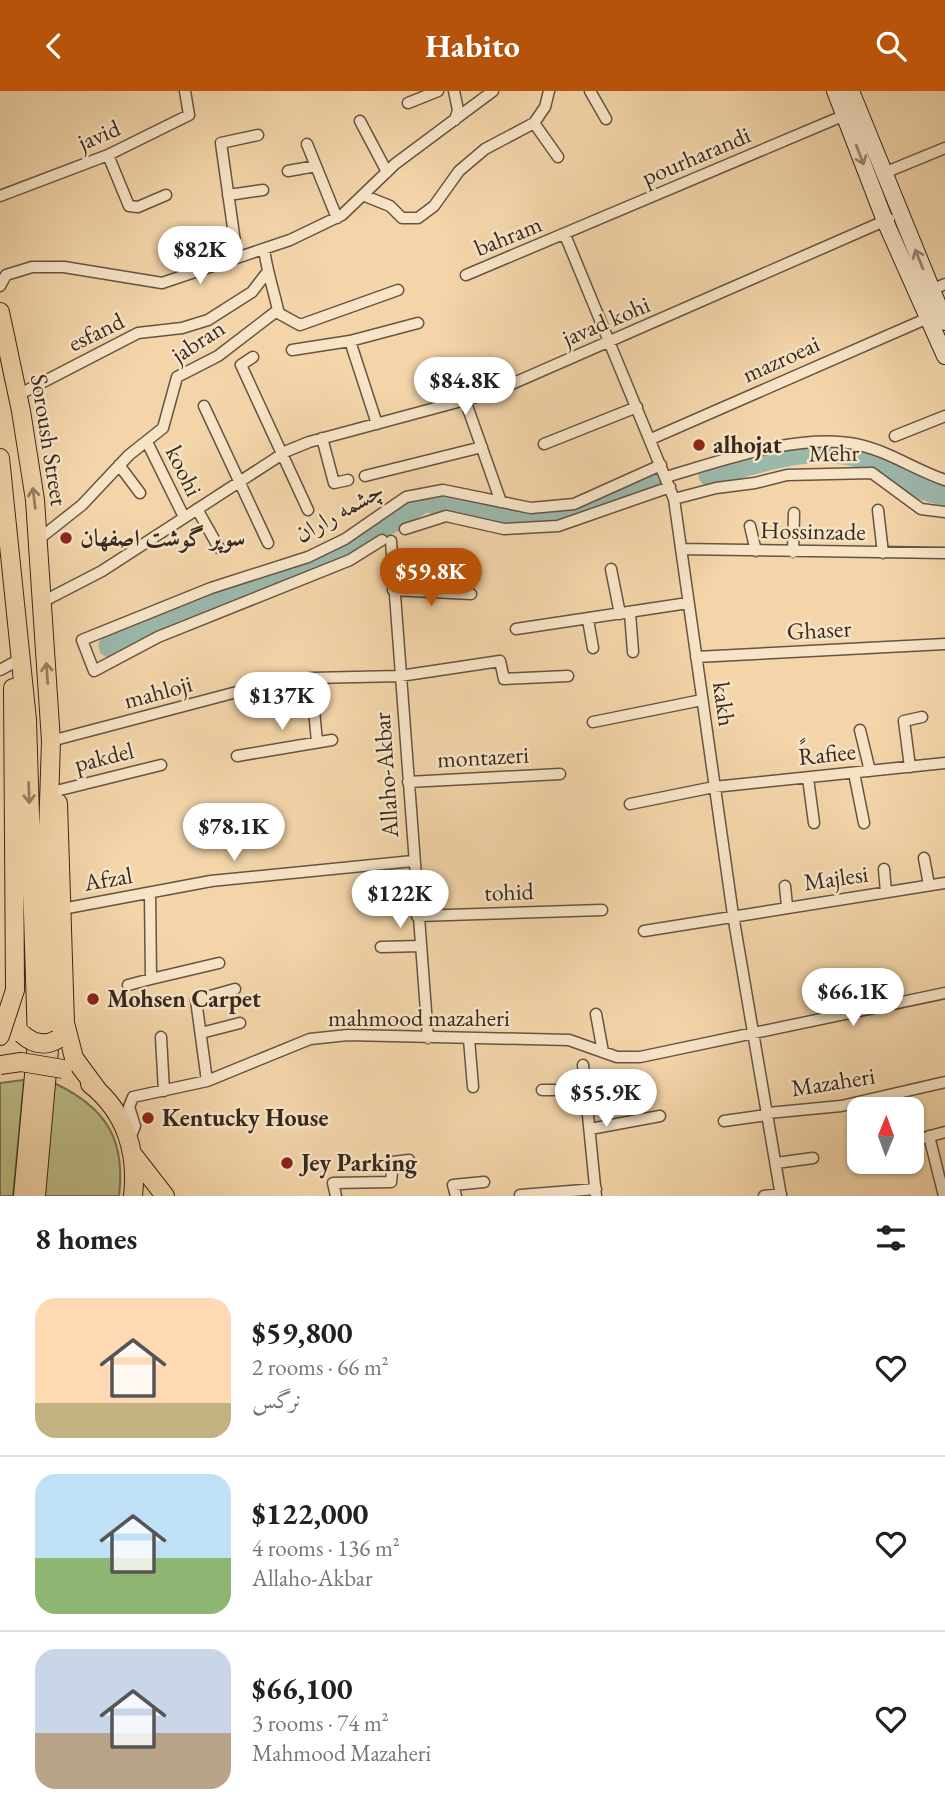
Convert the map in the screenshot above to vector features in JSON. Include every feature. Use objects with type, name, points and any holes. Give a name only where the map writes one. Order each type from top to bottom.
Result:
[{"type":"main road","name":"Soroush Street","points":[[0,312],[18,395],[44,601],[51,741],[46,1035]]},
{"type":"main road","points":[[0,458],[8,593],[6,667],[13,1004],[0,1036]]},
{"type":"main road","points":[[8,593],[27,720],[46,1035],[36,1196]]},
{"type":"main road","points":[[23,1196],[62,909],[61,834],[51,741]]},
{"type":"main road","points":[[13,1004],[74,1058],[99,1091],[165,1196]]},
{"type":"main road","points":[[0,1065],[21,1062],[63,1069],[99,1091]]},
{"type":"main road","points":[[132,1147],[133,1196]]},
{"type":"street","name":"javid","points":[[0,196],[108,155],[189,115],[185,91]]},
{"type":"street","points":[[408,103],[438,91]]},
{"type":"street","points":[[454,91],[458,110],[455,120]]},
{"type":"street","points":[[0,286],[6,275],[32,267],[64,267],[162,283],[264,249],[337,218],[365,196],[387,172],[493,91]]},
{"type":"street","points":[[365,196],[390,207],[402,218],[418,218],[434,206],[459,171],[485,149],[534,123],[545,107],[550,91]]},
{"type":"street","points":[[590,91],[606,119]]},
{"type":"street","points":[[835,91],[885,221],[945,356]]},
{"type":"street","points":[[851,91],[901,214],[938,287],[945,322]]},
{"type":"street","name":"pourharandi","points":[[565,235],[845,115]]},
{"type":"street","points":[[360,121],[387,172]]},
{"type":"street","points":[[534,123],[558,157]]},
{"type":"street","points":[[237,256],[221,143],[258,135]]},
{"type":"street","points":[[307,144],[337,218]]},
{"type":"street","points":[[884,173],[945,148]]},
{"type":"street","points":[[108,155],[129,207],[138,207],[166,195]]},
{"type":"street","points":[[288,171],[316,166]]},
{"type":"street","points":[[228,195],[263,190]]},
{"type":"street","name":"javad kohi","points":[[44,601],[102,571],[283,454],[322,438],[491,393],[901,214]]},
{"type":"street","name":"bahram","points":[[466,275],[565,235]]},
{"type":"street","name":"kakh","points":[[565,235],[674,499],[733,915],[781,1195]]},
{"type":"street","points":[[264,249],[265,275],[272,283],[278,310],[280,314],[300,325],[398,290]]},
{"type":"street","name":"esfand","points":[[18,395],[138,333],[182,328],[208,320],[252,292],[265,275]]},
{"type":"street","name":"jabran","points":[[38,539],[82,505],[119,465],[163,428],[177,377],[218,356],[278,310]]},
{"type":"street","name":"mazroeai","points":[[651,439],[928,318]]},
{"type":"street","points":[[292,350],[350,341],[418,323]]},
{"type":"street","points":[[350,341],[377,424]]},
{"type":"street","points":[[253,356],[241,365],[308,510]]},
{"type":"street","points":[[465,400],[501,502]]},
{"type":"street","points":[[204,406],[268,543]]},
{"type":"street","points":[[544,444],[637,407]]},
{"type":"street","points":[[895,436],[945,416]]},
{"type":"street","points":[[322,438],[334,483],[348,480]]},
{"type":"street","name":"koohi","points":[[147,442],[184,517]]},
{"type":"street","points":[[405,529],[446,516],[504,529],[558,526],[668,482],[761,452],[830,442],[857,445],[945,480]]},
{"type":"street","points":[[365,476],[482,447]]},
{"type":"street","points":[[119,465],[140,493]]},
{"type":"street","name":"چشمه راران","points":[[386,540],[350,560],[158,637],[94,671],[82,640],[211,588],[308,557],[345,538],[406,497],[443,490],[531,508],[574,504],[661,465]]},
{"type":"street","name":"Mehr","points":[[674,499],[716,488],[755,484],[787,475],[872,473],[921,509],[945,512]]},
{"type":"street","points":[[197,509],[219,548]]},
{"type":"street","points":[[878,510],[883,553]]},
{"type":"street","points":[[793,552],[794,513]]},
{"type":"street","points":[[750,526],[756,551]]},
{"type":"street","name":"Allaho-Akbar","points":[[386,540],[393,590],[428,1038]]},
{"type":"street","name":"Hossinzade","points":[[681,549],[945,553]]},
{"type":"street","points":[[611,569],[633,652]]},
{"type":"street","points":[[393,590],[471,594]]},
{"type":"street","points":[[516,629],[688,603]]},
{"type":"street","points":[[588,620],[593,648]]},
{"type":"street","name":"Ghaser","points":[[696,657],[945,644]]},
{"type":"street","name":"mahloji","points":[[51,741],[252,688],[311,678],[400,676],[500,661],[504,679],[568,676]]},
{"type":"street","points":[[311,678],[317,742]]},
{"type":"street","points":[[593,722],[702,700]]},
{"type":"street","points":[[910,767],[904,721],[922,717]]},
{"type":"street","points":[[860,730],[870,771]]},
{"type":"street","points":[[237,756],[332,740]]},
{"type":"street","name":"ًRafiee","points":[[630,804],[714,787],[945,764]]},
{"type":"street","name":"pakdel","points":[[56,790],[161,765]]},
{"type":"street","points":[[854,773],[864,823]]},
{"type":"street","name":"montazeri","points":[[408,782],[560,774]]},
{"type":"street","points":[[808,778],[814,823]]},
{"type":"street","points":[[924,858],[929,885]]},
{"type":"street","name":"Afzal","points":[[62,909],[211,881],[413,861]]},
{"type":"street","points":[[884,869],[886,892]]},
{"type":"street","name":"Majlesi","points":[[644,931],[945,883]]},
{"type":"street","points":[[785,886],[788,906]]},
{"type":"street","points":[[150,893],[151,979]]},
{"type":"street","name":"tohid","points":[[417,916],[603,910]]},
{"type":"street","points":[[381,947],[420,946]]},
{"type":"street","points":[[128,985],[219,963]]},
{"type":"street","points":[[207,1081],[196,1000],[235,989]]},
{"type":"street","points":[[754,1034],[945,993]]},
{"type":"street","points":[[596,1014],[603,1052]]},
{"type":"street","points":[[201,1033],[240,1023]]},
{"type":"street","name":"mahmood mazaheri","points":[[132,1147],[135,1126],[129,1101],[133,1097],[207,1081],[310,1039],[348,1035],[569,1040],[617,1056],[640,1057],[754,1034]]},
{"type":"street","points":[[161,1037],[164,1091]]},
{"type":"street","points":[[469,1039],[473,1087]]},
{"type":"street","points":[[520,1195],[596,1192],[583,1065]]},
{"type":"street","name":"Mazaheri","points":[[724,1121],[841,1106],[945,1082]]},
{"type":"street","points":[[542,1090],[585,1090]]},
{"type":"street","points":[[590,1129],[660,1116]]},
{"type":"street","points":[[924,1137],[945,1132]]},
{"type":"street","points":[[929,1136],[944,1196]]},
{"type":"street","points":[[776,1163],[813,1158]]},
{"type":"street","points":[[336,1196],[334,1183],[391,1182],[393,1162],[409,1160]]},
{"type":"street","points":[[453,1189],[484,1182]]},
{"type":"street","points":[[764,1196],[781,1195]]},
{"type":"green space","points":[[24,1080],[13,1196],[0,1196],[0,1083]]},
{"type":"green space","points":[[54,1083],[87,1103],[108,1127],[119,1157],[119,1196],[40,1196]]},
{"type":"waterway","points":[[710,475],[789,455],[828,452],[868,459],[922,488],[945,494]]},
{"type":"waterway","points":[[110,646],[195,608],[310,566],[355,544],[425,500],[518,523],[552,519],[652,485]]},
{"type":"place","name":"alhojat","points":[[699,445]]},
{"type":"place","name":"سوپر گوشت اصفهان","points":[[66,538]]},
{"type":"place","name":"Mohsen Carpet","points":[[93,999]]},
{"type":"place","name":"Kentucky House","points":[[148,1118]]},
{"type":"place","name":"Jey Parking","points":[[287,1163]]}]
